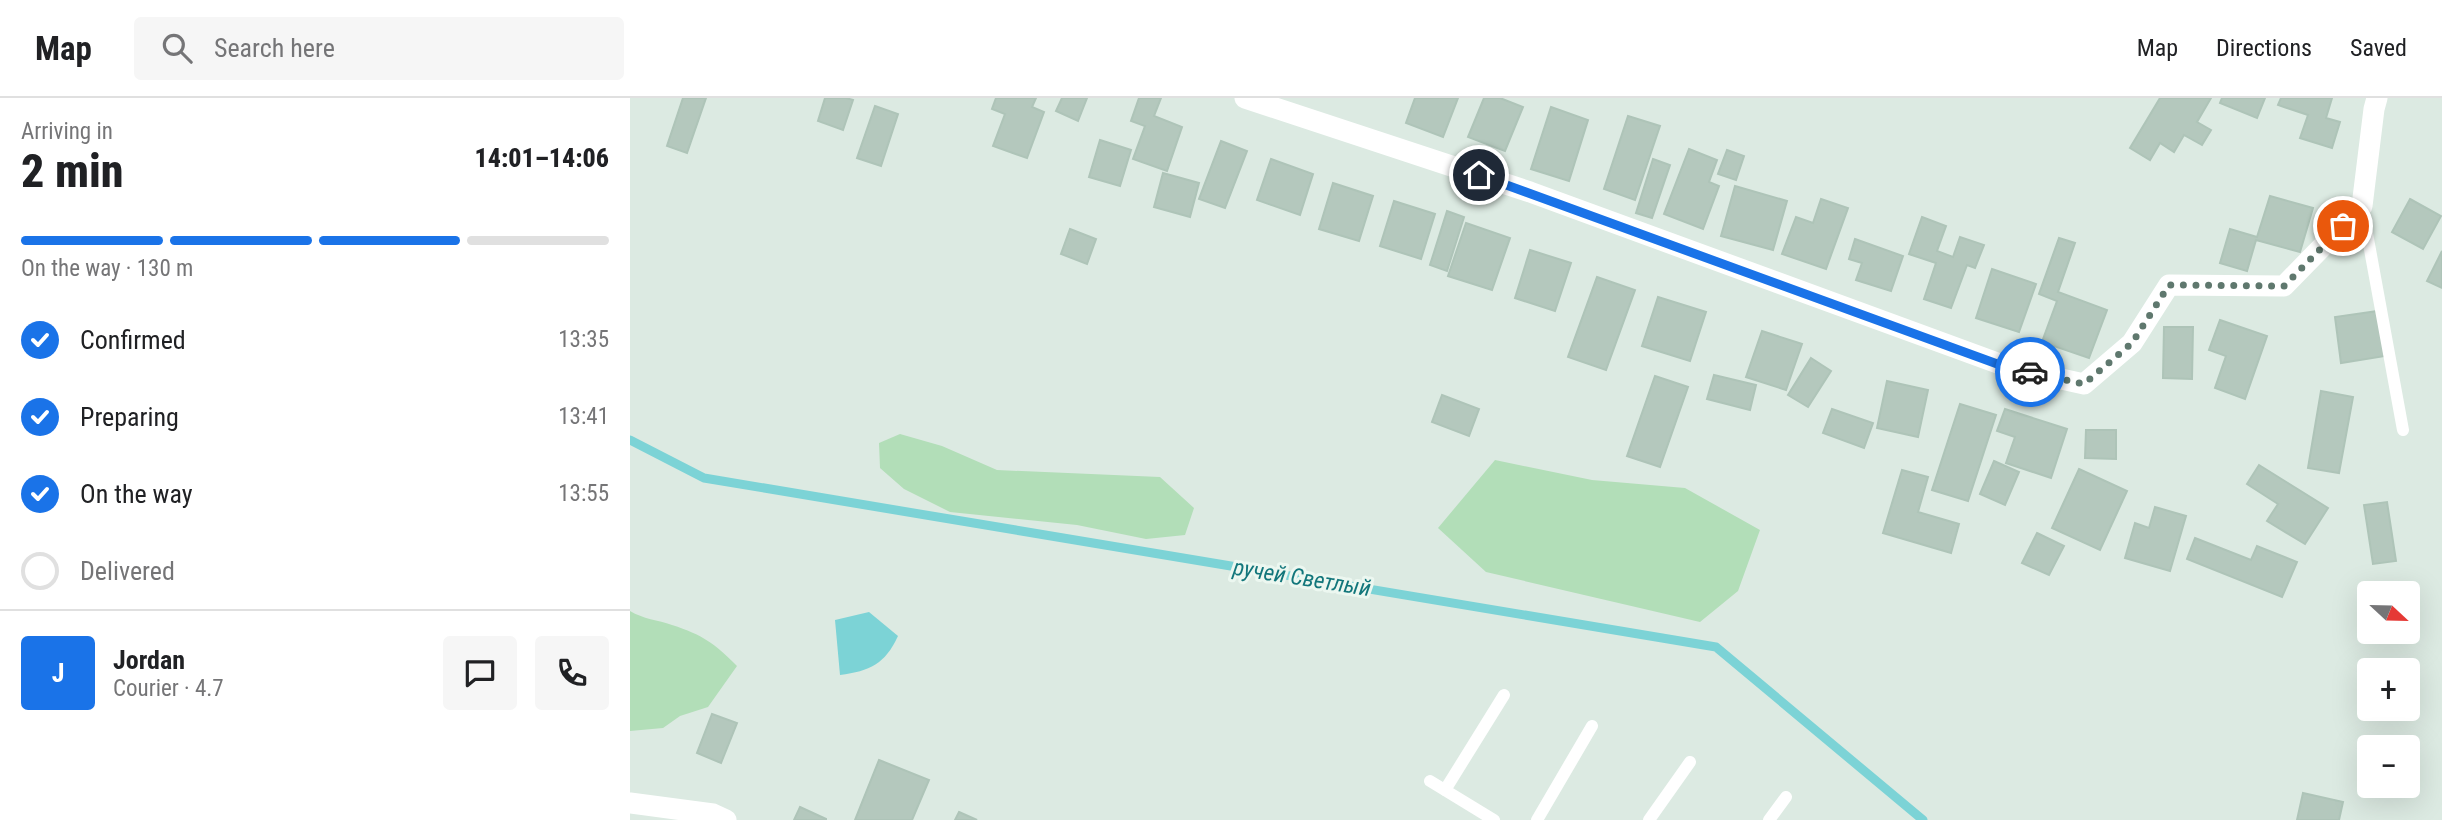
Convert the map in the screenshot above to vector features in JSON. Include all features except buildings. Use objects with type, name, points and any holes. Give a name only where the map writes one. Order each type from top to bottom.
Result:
[{"type":"street","points":[[1245,98],[1530,192],[2011,369],[2084,384],[2132,343],[2169,285],[2284,286],[2362,206],[2376,104]]},
{"type":"street","points":[[630,803],[713,814],[726,820]]},
{"type":"lane","points":[[2362,206],[2403,430]]},
{"type":"lane","points":[[1445,790],[1504,695]]},
{"type":"lane","points":[[1537,820],[1592,726]]},
{"type":"lane","points":[[1649,820],[1690,762]]},
{"type":"lane","points":[[1430,781],[1494,820]]},
{"type":"lane","points":[[1769,820],[1786,797]]},
{"type":"green space","points":[[900,434],[942,446],[997,470],[1160,477],[1194,508],[1185,535],[1146,539],[1077,525],[950,512],[904,489],[880,468],[879,443]]},
{"type":"green space","points":[[1495,460],[1592,480],[1685,488],[1760,530],[1738,591],[1700,622],[1486,572],[1438,528]]},
{"type":"green space","points":[[630,611],[700,636],[737,666],[708,707],[680,716],[663,728],[630,731]]},
{"type":"water","points":[[869,612],[898,636],[882,660],[860,671],[840,675],[835,620]]},
{"type":"waterway","name":"ручей Светлый","points":[[630,440],[704,478],[1716,647],[1923,820]]},
{"type":"way so far","points":[[2030,372],[2084,384],[2132,343],[2169,285],[2284,286],[2343,226]]},
{"type":"route","points":[[1479,175],[2011,369],[2030,372]]}]
